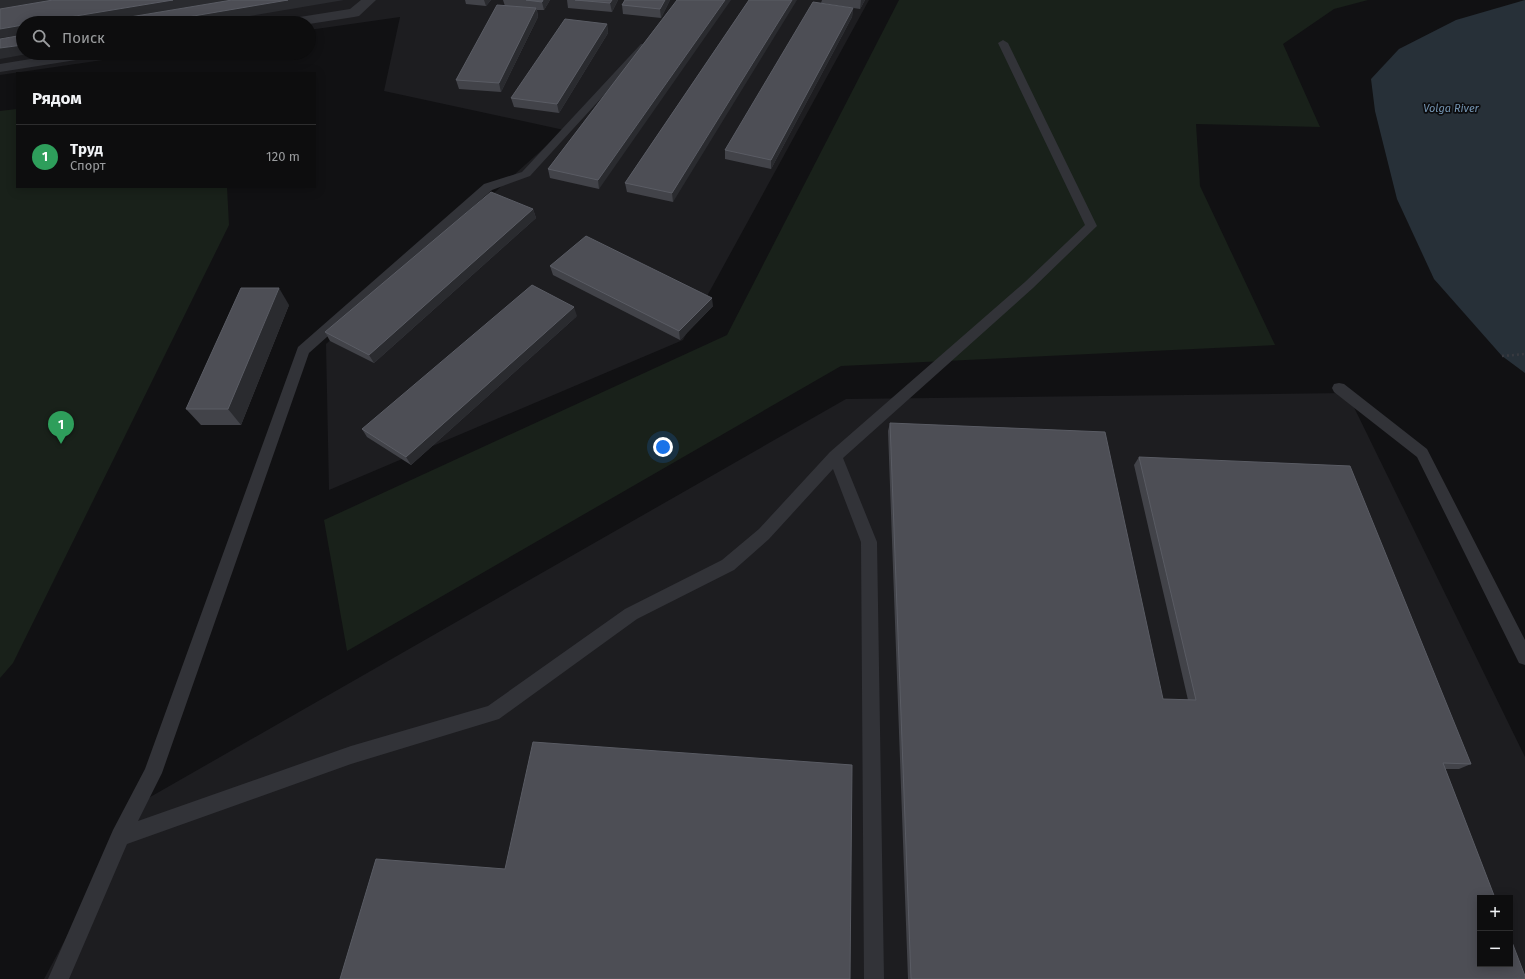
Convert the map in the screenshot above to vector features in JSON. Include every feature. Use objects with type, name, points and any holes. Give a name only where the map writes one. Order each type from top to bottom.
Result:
[{"type":"street","points":[[316,19],[354,13],[369,0]]},
{"type":"street","points":[[0,68],[51,60]]},
{"type":"lane","points":[[58,979],[120,837],[153,773],[303,350],[488,187],[526,174],[648,42]]},
{"type":"lane","points":[[120,837],[351,755],[493,713],[631,614],[728,566],[764,534],[835,456],[1029,285],[1090,226],[1003,43]]},
{"type":"lane","points":[[1340,388],[1422,453],[1525,657]]},
{"type":"lane","points":[[835,456],[869,542],[874,979]]},
{"type":"path","points":[[1502,356],[1525,354]]},
{"type":"shaded area","points":[[0,0],[869,0],[683,340],[329,490],[326,344],[564,130],[384,91],[400,17],[316,29],[316,16],[16,16],[16,60],[103,60],[0,75]]},
{"type":"shaded area","points":[[899,0],[1368,0],[1334,9],[1283,44],[1320,127],[1196,124],[1200,186],[1275,345],[841,366],[347,651],[324,520],[727,335]]},
{"type":"shaded area","points":[[16,109],[16,188],[227,188],[229,225],[13,663],[0,678],[0,111]]},
{"type":"shaded area","points":[[1347,393],[1525,757],[1525,979],[44,979],[138,804],[846,399]]},
{"type":"water","name":"Volga River","points":[[1525,0],[1525,373],[1502,356],[1434,279],[1397,199],[1375,111],[1371,79],[1399,49],[1456,20]]},
{"type":"building","points":[[53,0],[173,0],[76,16],[16,16],[16,26],[0,29],[0,9]]},
{"type":"building","points":[[232,0],[288,0],[193,16],[136,16]]},
{"type":"building","points":[[526,0],[543,0],[542,2]]},
{"type":"building","points":[[575,0],[612,0],[610,3]]},
{"type":"building","points":[[625,0],[665,0],[660,9],[622,5]]},
{"type":"building","points":[[677,0],[725,0],[598,180],[548,169]]},
{"type":"building","points":[[749,0],[792,0],[672,193],[625,183]]},
{"type":"building","points":[[813,2],[853,8],[771,160],[725,150]]},
{"type":"building","points":[[497,5],[536,8],[499,83],[456,80]]},
{"type":"building","points":[[565,19],[607,24],[557,104],[511,98]]},
{"type":"building","points":[[16,36],[16,46],[0,48],[0,39]]},
{"type":"building","points":[[491,192],[533,209],[369,355],[325,332]]},
{"type":"building","points":[[586,236],[712,298],[679,331],[550,266]]},
{"type":"building","points":[[532,285],[574,307],[406,457],[362,429]]},
{"type":"building","points":[[241,288],[279,288],[228,409],[186,409]]},
{"type":"building","points":[[890,423],[1105,432],[1163,699],[1196,700],[1139,457],[1350,466],[1471,764],[1443,763],[1494,895],[1477,895],[1477,967],[1513,967],[1513,945],[1525,979],[911,979]]},
{"type":"building","points":[[533,742],[852,765],[850,979],[340,979],[376,859],[505,869]]},
{"type":"place","name":"Труд","points":[[61,444]]}]
